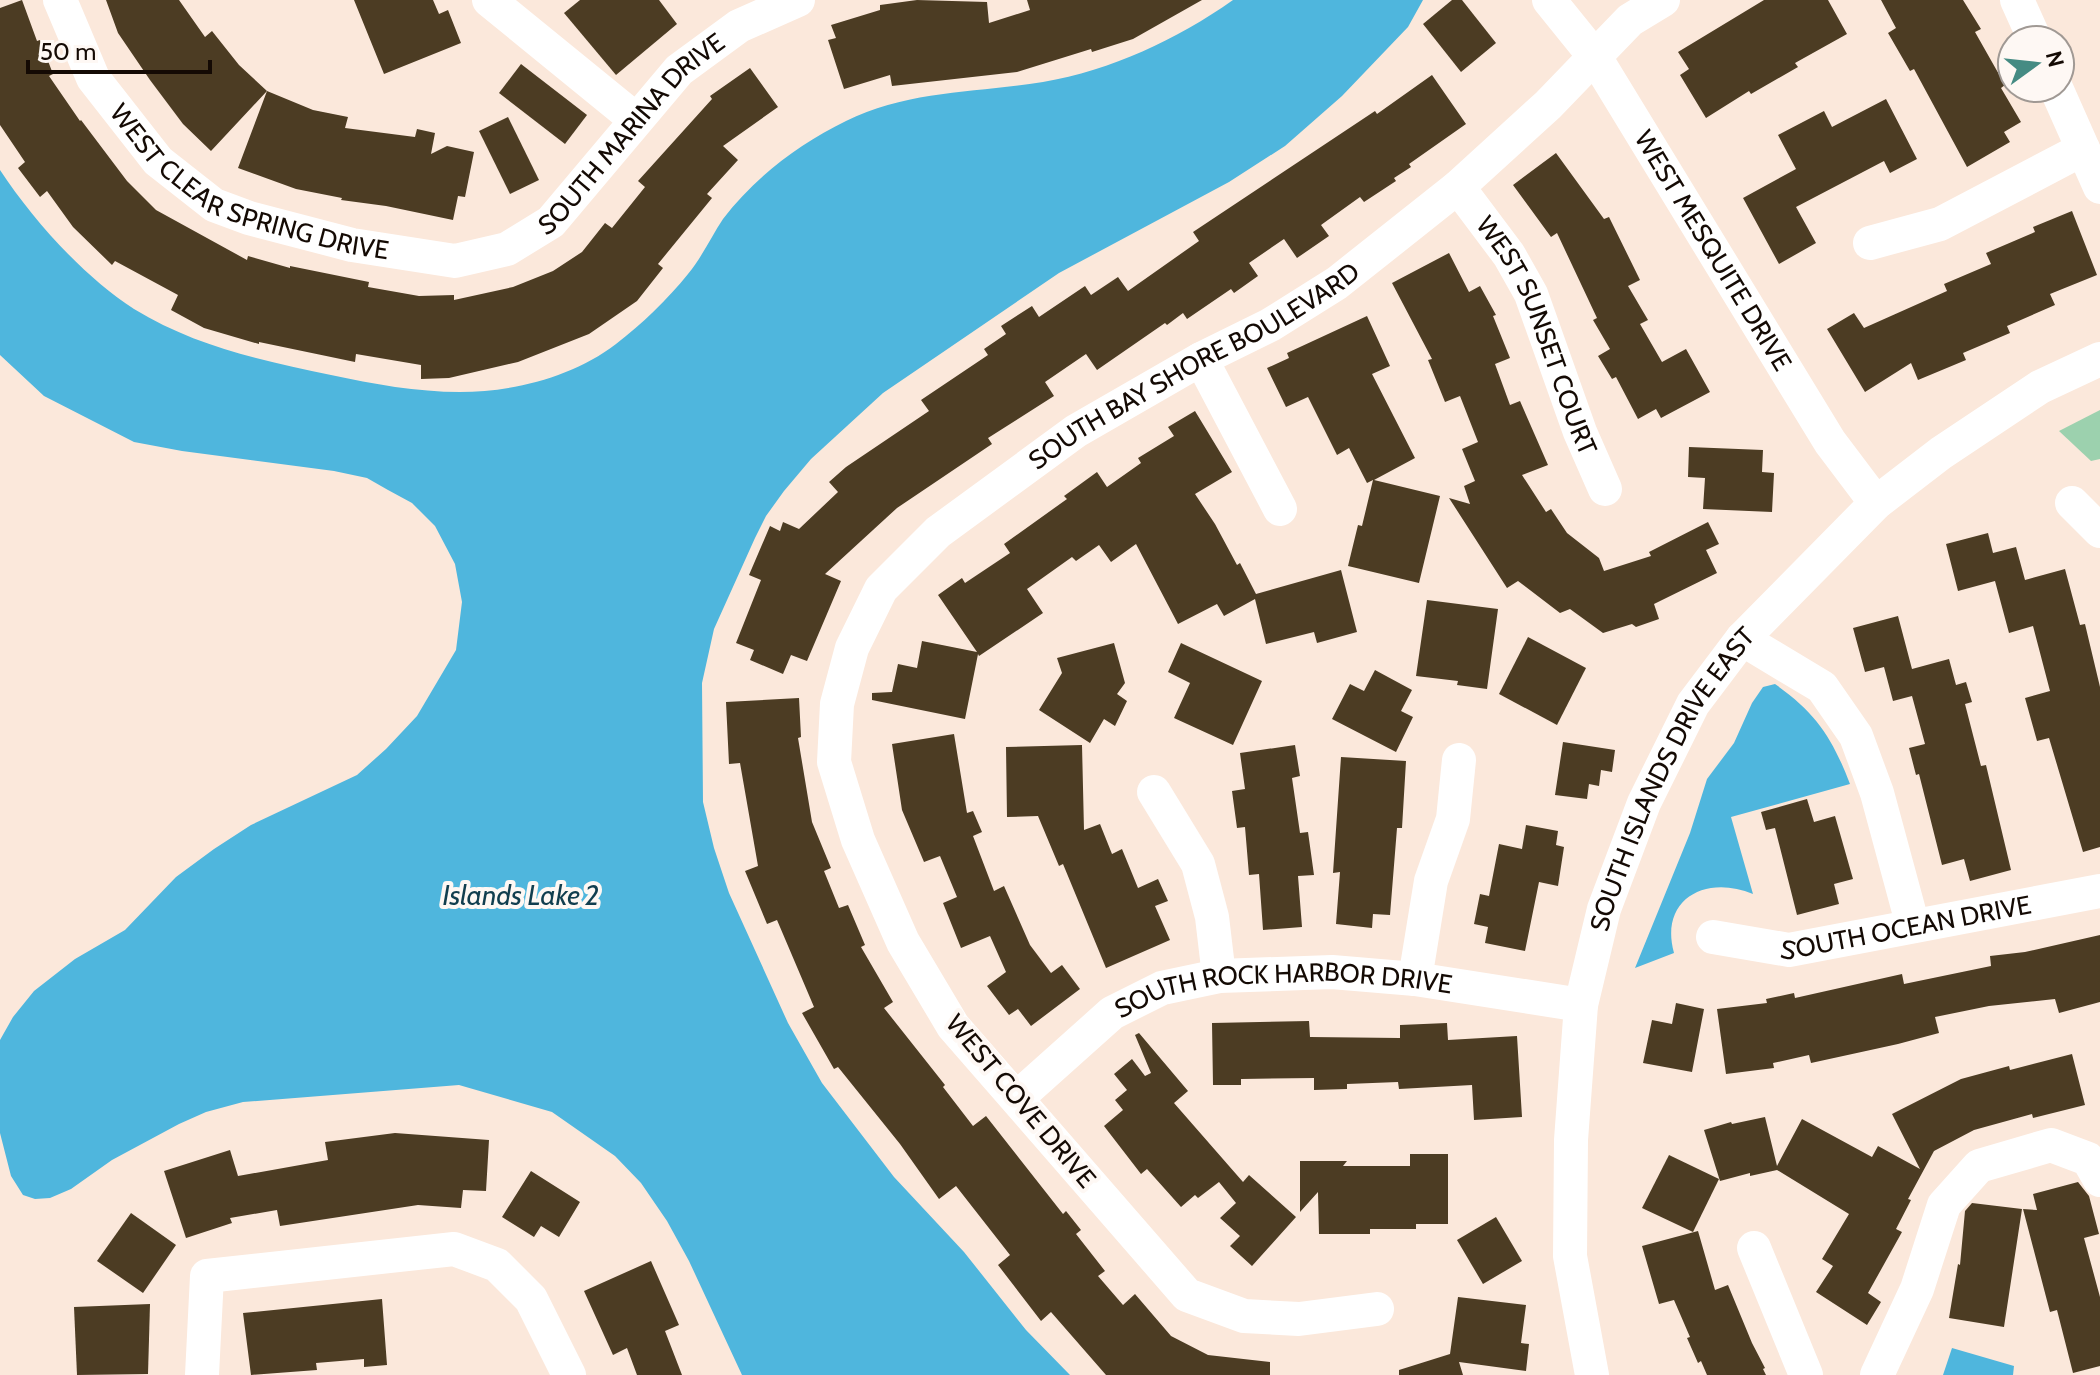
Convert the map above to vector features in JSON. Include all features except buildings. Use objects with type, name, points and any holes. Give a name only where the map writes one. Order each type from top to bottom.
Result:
[{"type":"street","name":"WEST CLEAR SPRING DRIVE","points":[[60,0],[93,78],[158,161],[214,205],[249,218],[352,245],[455,261],[507,249]]},
{"type":"street","points":[[489,0],[635,119]]},
{"type":"street","name":"SOUTH MARINA DRIVE","points":[[507,249],[551,222],[679,70],[739,26],[798,0]]},
{"type":"street","name":"WEST MESQUITE DRIVE","points":[[1549,0],[1595,57],[1830,442],[1876,503]]},
{"type":"street","name":"SOUTH BAY SHORE BOULEVARD","points":[[837,704],[852,648],[881,589],[938,532],[1076,431],[1201,359],[1270,325],[1337,283],[1458,187],[1548,105],[1630,20],[1663,0]]},
{"type":"street","points":[[2017,0],[2028,24]]},
{"type":"street","points":[[2063,104],[2100,187]]},
{"type":"street","points":[[1870,243],[1940,224],[2083,149]]},
{"type":"street","name":"WEST SUNSET COURT","points":[[1458,187],[1509,255],[1531,294],[1580,432],[1605,489]]},
{"type":"street","points":[[1201,359],[1280,509]]},
{"type":"street","name":"SOUTH ISLANDS DRIVE EAST","points":[[1592,1375],[1570,1256],[1571,1140],[1581,1005],[1604,909],[1644,803],[1693,704],[1742,639],[1876,503],[1941,453],[2040,387],[2100,359]]},
{"type":"street","points":[[2072,503],[2100,531]]},
{"type":"street","points":[[1742,639],[1822,687],[1856,736],[1877,793],[1913,926]]},
{"type":"street","name":"WEST COVE DRIVE","points":[[837,704],[834,762],[858,840],[903,942],[953,1026],[1187,1295],[1244,1316],[1299,1319],[1377,1309]]},
{"type":"street","points":[[1415,979],[1431,881],[1453,819],[1459,760]]},
{"type":"street","points":[[1154,792],[1198,864],[1212,917],[1219,976]]},
{"type":"street","name":"SOUTH OCEAN DRIVE","points":[[1713,937],[1789,950],[2100,891]]},
{"type":"street","name":"SOUTH ROCK HARBOR DRIVE","points":[[1017,1098],[1112,1013],[1162,988],[1219,976],[1332,972],[1415,979],[1581,1005]]},
{"type":"street","points":[[1877,1375],[1917,1289],[1944,1205],[1979,1166],[2051,1145],[2088,1159],[2100,1180]]},
{"type":"street","points":[[1754,1248],[1806,1375]]},
{"type":"street","points":[[202,1375],[207,1276],[454,1249],[497,1265],[531,1299],[569,1375]]},
{"type":"green space","points":[[2100,410],[2100,459],[2091,461],[2059,431]]},
{"type":"water","name":"Islands Lake 2","points":[[1233,0],[1423,0],[1408,27],[1342,96],[1285,146],[1229,182],[1059,273],[883,393],[811,459],[766,516],[755,538],[714,629],[702,683],[703,802],[714,848],[729,893],[788,1023],[822,1083],[894,1177],[964,1252],[1026,1330],[1070,1375],[742,1375],[667,1221],[641,1183],[615,1156],[552,1112],[459,1085],[243,1102],[206,1112],[179,1124],[112,1160],[71,1189],[50,1198],[35,1199],[23,1195],[11,1176],[0,1133],[0,1040],[13,1017],[34,991],[75,959],[125,930],[176,877],[214,849],[251,825],[357,775],[386,749],[417,716],[456,650],[462,602],[455,564],[435,526],[412,503],[367,478],[134,442],[44,396],[0,355],[0,170],[43,227],[78,264],[134,309],[181,333],[255,358],[379,384],[444,392],[501,389],[562,374],[616,344],[680,284],[723,219],[749,189],[795,151],[829,130],[894,103],[1043,82],[1094,70],[1166,40]]},
{"type":"water","points":[[1775,684],[1801,705],[1821,727],[1850,784],[1731,817],[1753,894],[1719,887],[1690,896],[1680,905],[1673,918],[1671,934],[1674,953],[1635,968],[1690,833],[1707,779],[1734,743],[1752,703],[1763,687]]},
{"type":"water","points":[[1952,1348],[2014,1366],[2013,1375],[1943,1375]]}]
